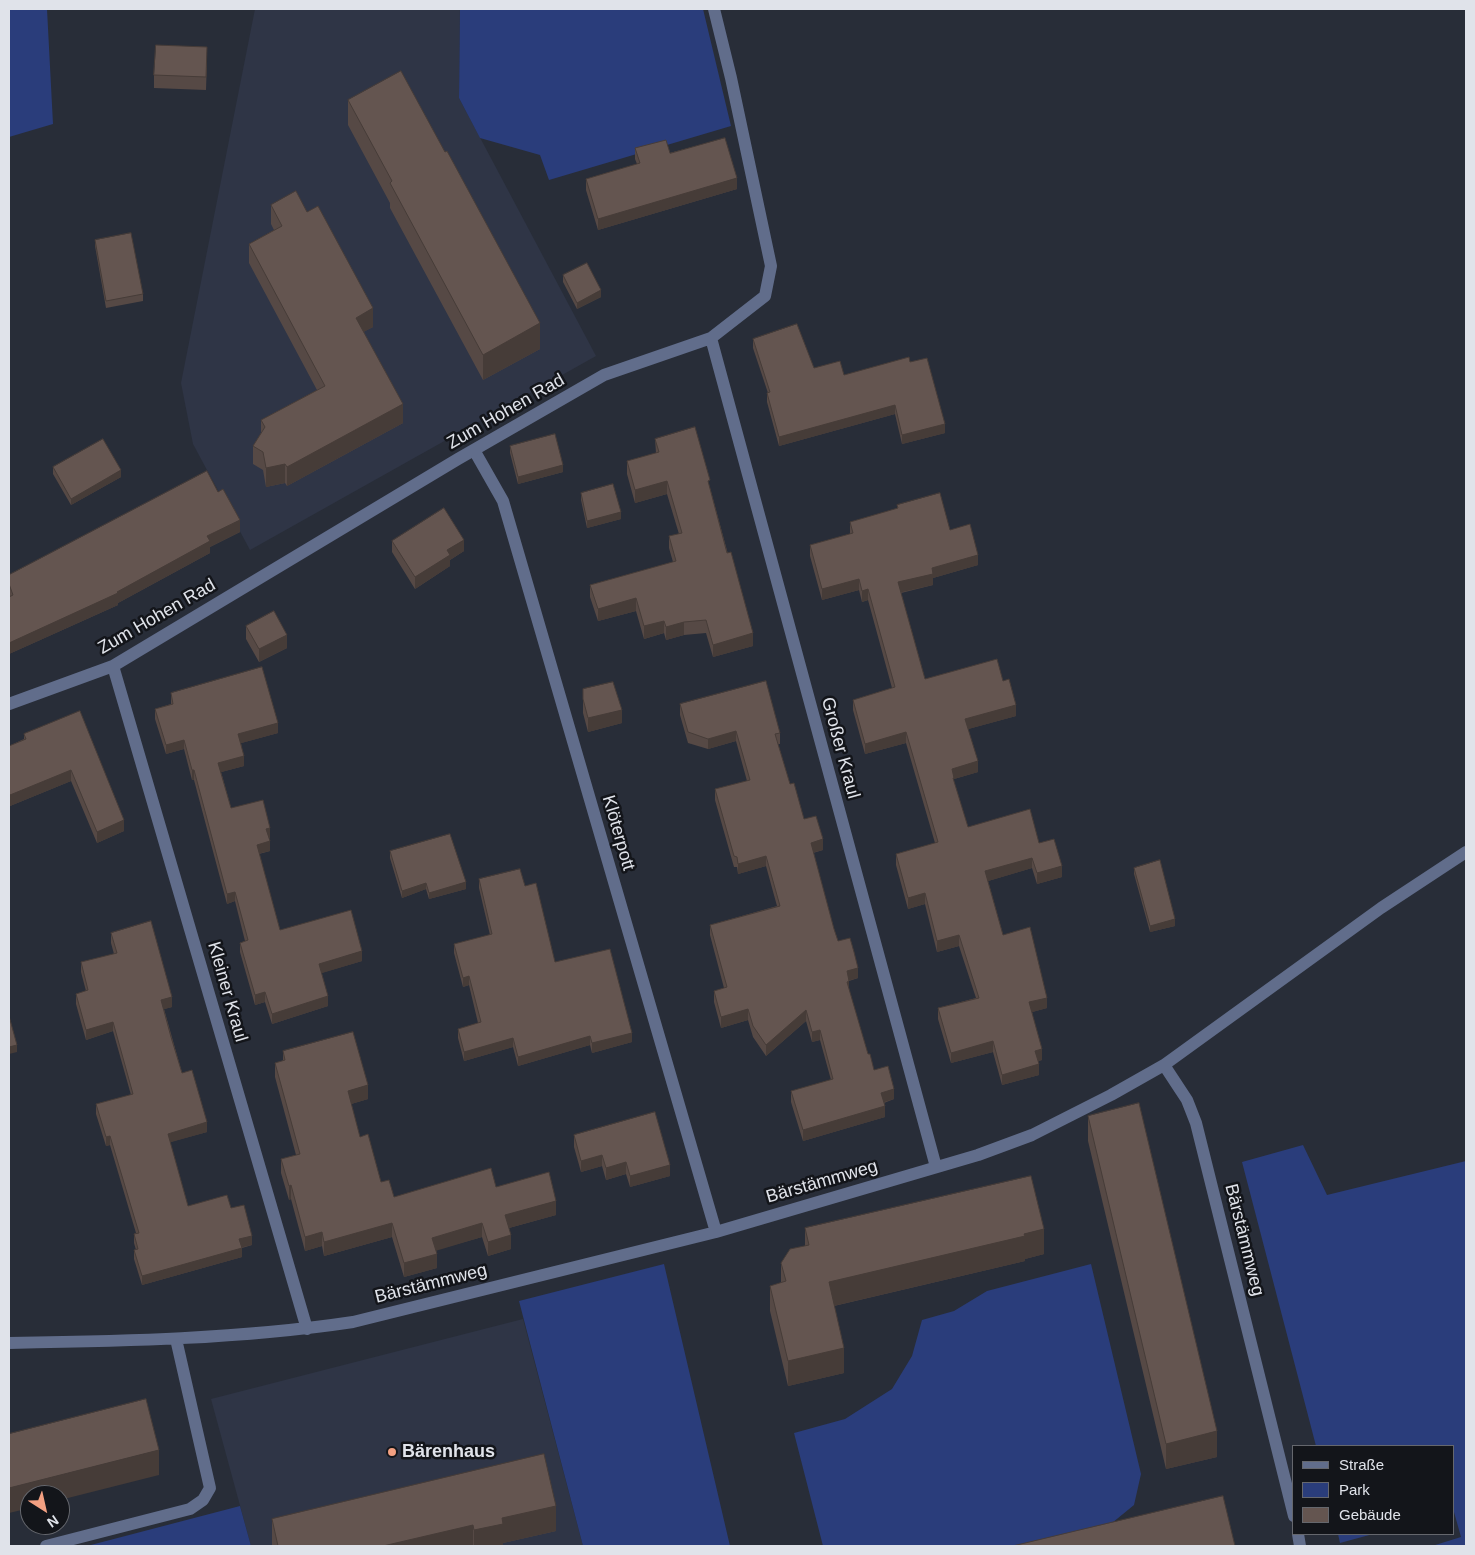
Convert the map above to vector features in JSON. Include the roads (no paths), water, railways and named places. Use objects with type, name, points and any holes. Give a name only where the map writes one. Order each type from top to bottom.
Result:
[{"type":"street","name":"Zum Hohen Rad","points":[[9,704],[113,666],[474,450],[604,375],[711,338],[765,296],[770,266],[731,78],[714,9]]},
{"type":"street","name":"Großer Kraul","points":[[711,338],[936,1167]]},
{"type":"street","name":"Klöterpott","points":[[474,450],[503,501],[716,1232]]},
{"type":"street","name":"Kleiner Kraul","points":[[113,666],[307,1329]]},
{"type":"street","points":[[1164,1066],[1381,908],[1466,852]]},
{"type":"street","name":"Bärstämmweg","points":[[9,1343],[176,1340],[307,1329],[353,1322],[716,1232],[978,1155],[1032,1135],[1164,1066],[1187,1100],[1196,1123],[1292,1508]]},
{"type":"street","points":[[46,1546],[190,1509],[203,1500],[210,1488],[176,1340]]},
{"type":"place","name":"Bärenhaus","points":[[392,1452]]}]
